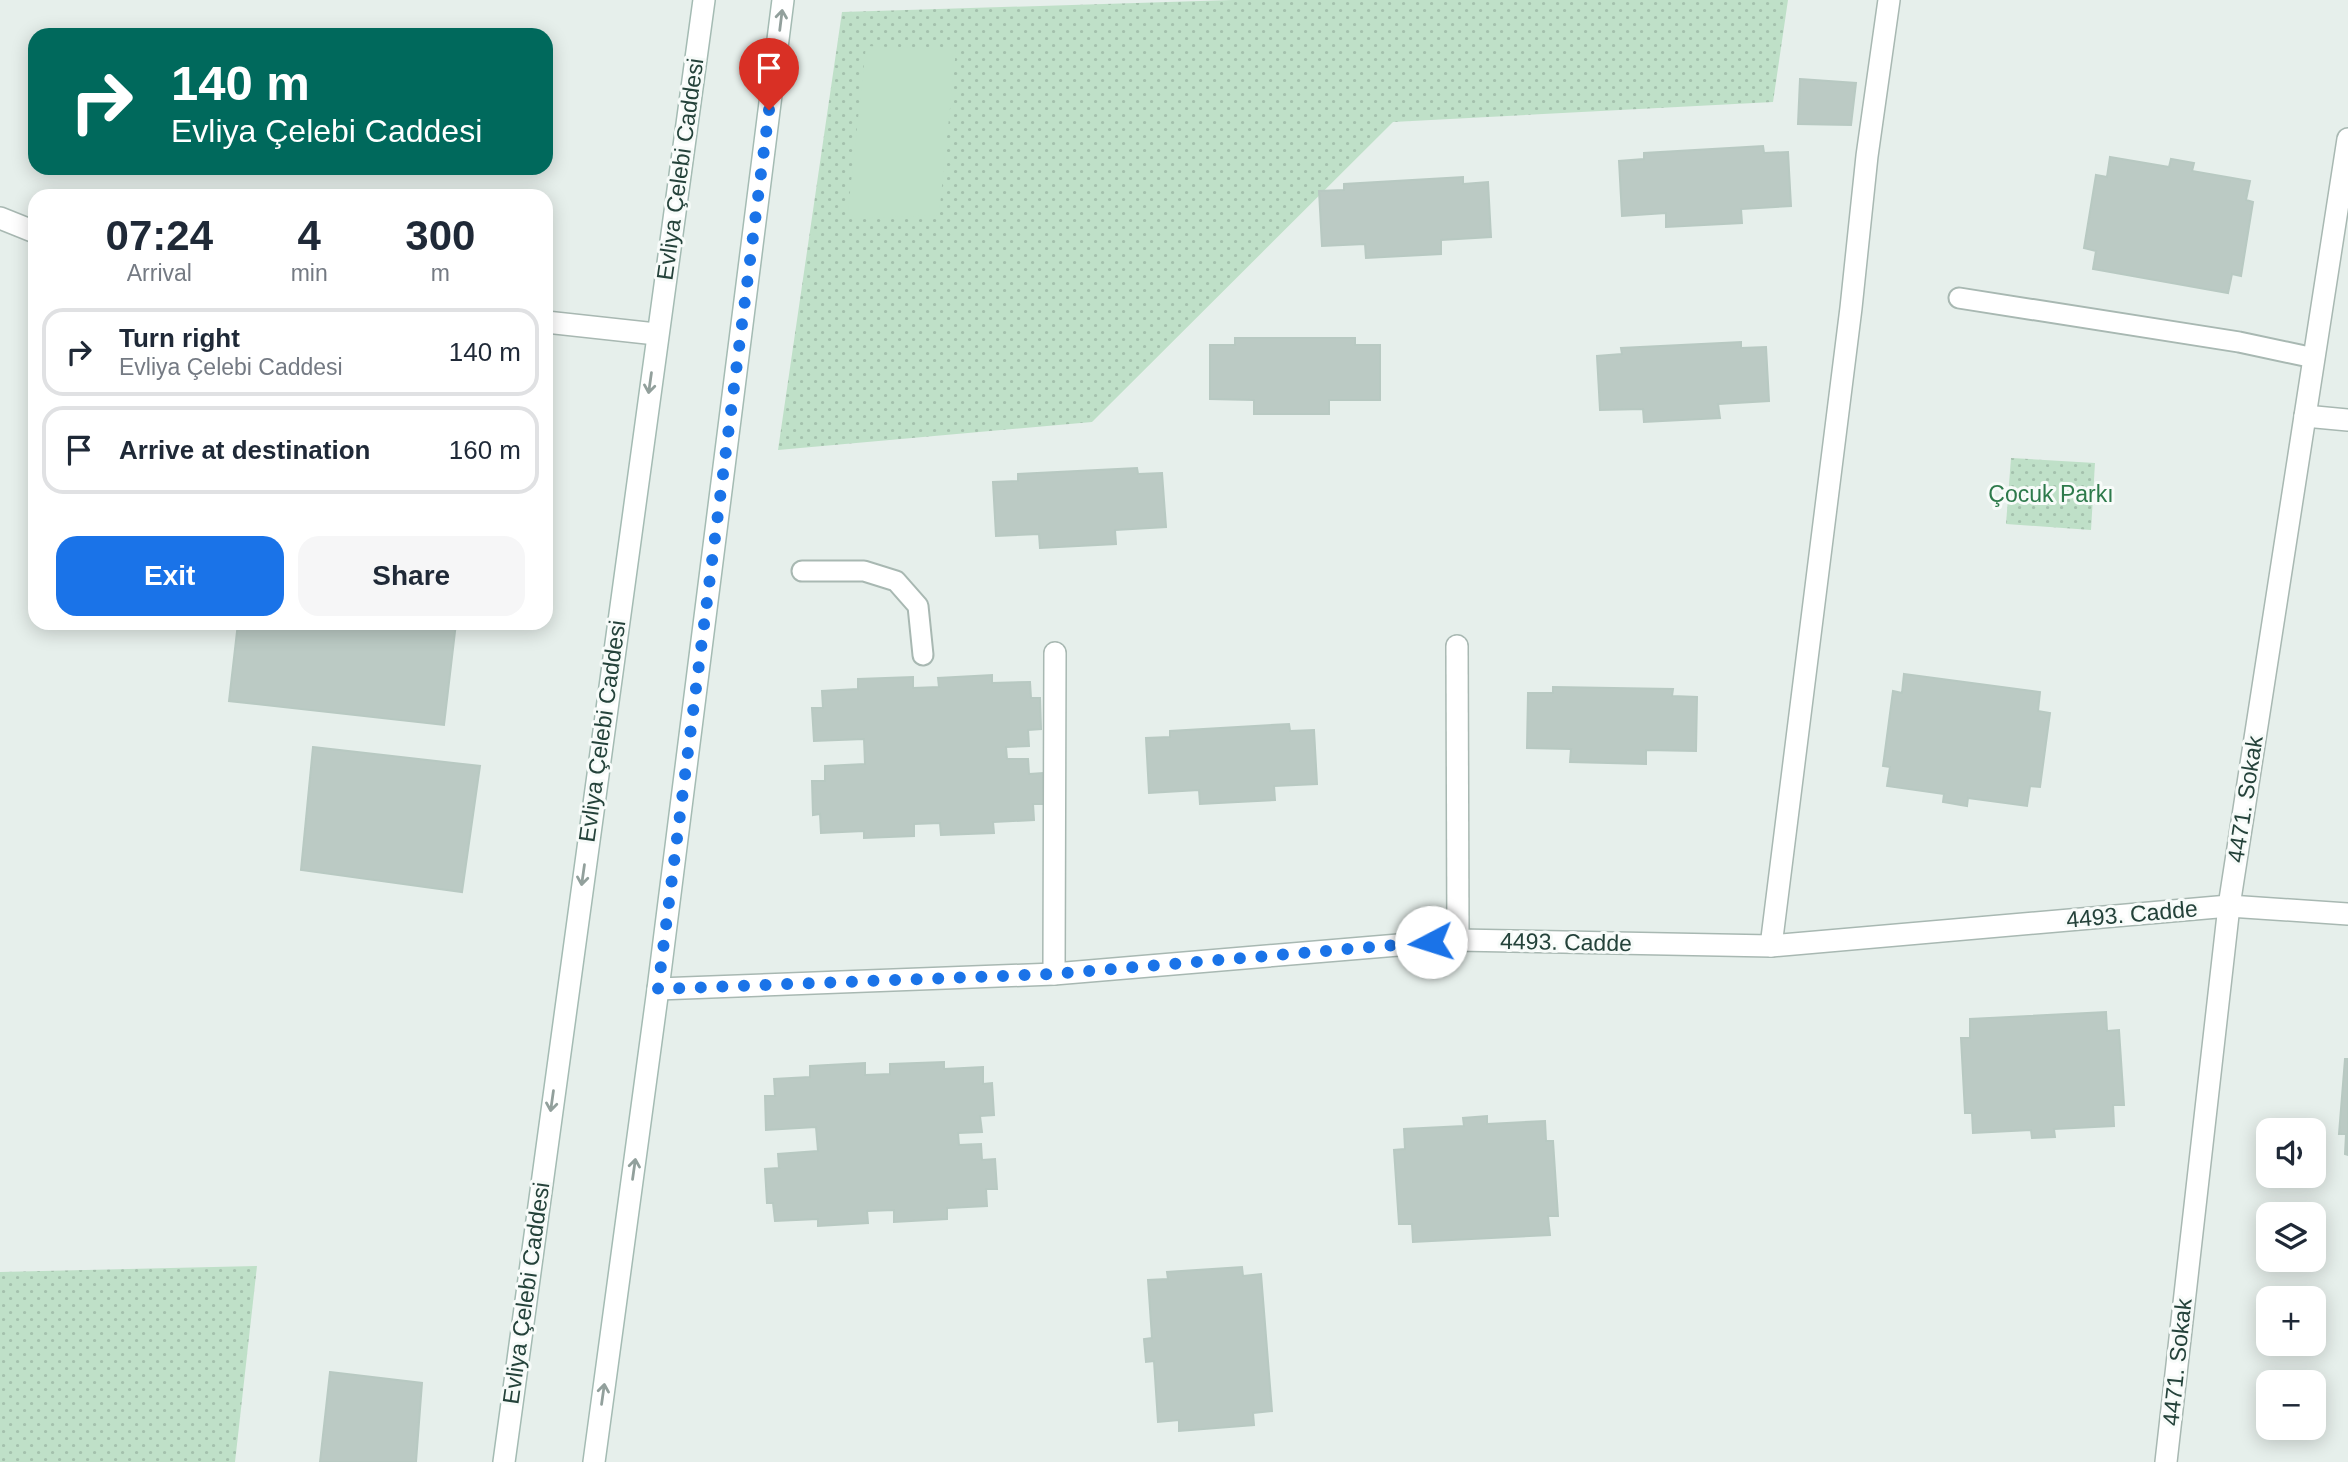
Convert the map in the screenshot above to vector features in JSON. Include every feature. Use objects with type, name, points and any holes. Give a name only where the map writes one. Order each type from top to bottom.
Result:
[{"type":"street","name":"Evliya Çelebi Caddesi","points":[[504,1462],[656,334],[704,0]]},
{"type":"street","points":[[594,1462],[658,989],[783,0]]},
{"type":"street","points":[[1771,946],[1851,308],[1867,156],[1889,0]]},
{"type":"street","name":"4471. Sokak","points":[[2166,1462],[2229,906],[2348,139]]},
{"type":"street","points":[[0,218],[28,229]]},
{"type":"street","points":[[553,324],[656,334]]},
{"type":"street","points":[[2305,416],[2348,420]]},
{"type":"street","points":[[1457,646],[1458,940]]},
{"type":"street","points":[[1054,974],[1055,653]]},
{"type":"street","name":"4493. Cadde","points":[[658,989],[1054,974],[1458,940],[1771,946],[2229,906],[2348,914]]},
{"type":"lane","points":[[1959,298],[2239,342],[2314,358]]},
{"type":"lane","points":[[802,571],[864,571],[895,581],[918,606],[923,655]]},
{"type":"green space","points":[[1232,0],[1788,0],[1773,102],[1393,122],[1092,422],[778,450],[842,12]]},
{"type":"green space","points":[[866,46],[956,50],[939,215],[847,219]]},
{"type":"green space","name":"Çocuk Parkı","points":[[2011,458],[2095,463],[2091,530],[2006,524]]},
{"type":"green space","points":[[257,1266],[235,1462],[0,1462],[0,1272]]},
{"type":"building","points":[[1800,79],[1856,83],[1851,125],[1798,124]]},
{"type":"building","points":[[1763,146],[1764,153],[1788,152],[1791,206],[1741,209],[1742,223],[1666,227],[1666,213],[1622,216],[1619,161],[1644,159],[1644,153]]},
{"type":"building","points":[[2110,157],[2169,167],[2171,159],[2194,163],[2192,171],[2250,181],[2246,200],[2253,202],[2241,276],[2232,274],[2228,293],[2093,269],[2096,251],[2084,248],[2096,175],[2107,177]]},
{"type":"building","points":[[1463,177],[1463,184],[1488,182],[1491,237],[1441,240],[1441,254],[1366,258],[1365,244],[1322,246],[1319,191],[1344,190],[1344,184]]},
{"type":"building","points":[[1235,338],[1355,338],[1355,345],[1380,345],[1380,400],[1329,400],[1329,414],[1254,414],[1254,400],[1210,399],[1210,345],[1235,345]]},
{"type":"building","points":[[1741,342],[1741,348],[1766,347],[1769,401],[1718,404],[1720,418],[1644,422],[1643,409],[1600,410],[1597,356],[1622,354],[1621,348]]},
{"type":"building","points":[[1137,468],[1138,474],[1162,473],[1166,527],[1115,530],[1116,544],[1040,548],[1039,534],[996,536],[993,482],[1018,481],[1018,474]]},
{"type":"building","points":[[237,630],[455,630],[444,725],[229,701]]},
{"type":"building","points":[[1904,674],[2040,692],[2038,711],[2050,713],[2040,787],[2030,786],[2027,806],[1968,798],[1967,806],[1943,802],[1944,794],[1887,786],[1890,767],[1883,766],[1893,691],[1902,693]]},
{"type":"building","points":[[992,675],[992,683],[1030,682],[1031,698],[1040,698],[1041,729],[1028,730],[1029,746],[1006,747],[1007,759],[1028,759],[1029,774],[1043,773],[1044,804],[1033,804],[1034,820],[993,822],[994,833],[941,835],[940,823],[914,824],[914,836],[864,838],[864,831],[821,833],[820,814],[813,815],[812,781],[825,781],[825,766],[865,764],[864,739],[814,741],[812,708],[823,708],[822,691],[858,689],[858,679],[913,677],[913,688],[939,687],[938,678]]},
{"type":"building","points":[[1553,687],[1673,689],[1672,696],[1697,697],[1696,751],[1646,750],[1646,764],[1570,762],[1571,749],[1527,748],[1528,693],[1553,693]]},
{"type":"building","points":[[1289,724],[1290,731],[1314,730],[1317,784],[1274,786],[1275,800],[1200,804],[1199,790],[1149,793],[1146,738],[1170,737],[1170,731]]},
{"type":"building","points":[[313,747],[480,766],[462,892],[301,870]]},
{"type":"building","points":[[2106,1012],[2107,1031],[2119,1030],[2124,1105],[2113,1105],[2114,1126],[2054,1129],[2055,1137],[2032,1138],[2031,1130],[1973,1133],[1972,1113],[1965,1113],[1961,1038],[1970,1038],[1970,1019]]},
{"type":"building","points":[[2345,1059],[2348,1059],[2348,1155],[2345,1154],[2346,1134],[2339,1134]]},
{"type":"building","points":[[944,1062],[944,1069],[983,1067],[983,1084],[992,1083],[994,1115],[980,1116],[982,1132],[958,1133],[959,1145],[981,1144],[982,1160],[995,1159],[997,1189],[986,1189],[987,1206],[947,1208],[947,1219],[894,1222],[894,1210],[867,1211],[868,1223],[818,1226],[818,1219],[775,1221],[773,1203],[767,1203],[765,1169],[779,1168],[778,1154],[818,1151],[816,1127],[766,1130],[765,1096],[775,1096],[774,1079],[810,1077],[810,1066],[865,1063],[865,1075],[890,1074],[890,1064]]},
{"type":"building","points":[[1487,1116],[1487,1124],[1545,1121],[1546,1141],[1553,1141],[1558,1216],[1548,1216],[1550,1235],[1413,1242],[1412,1224],[1399,1224],[1394,1150],[1405,1149],[1404,1129],[1464,1126],[1463,1118]]},
{"type":"building","points":[[1242,1267],[1243,1276],[1261,1274],[1272,1411],[1253,1413],[1254,1425],[1179,1431],[1179,1420],[1158,1422],[1154,1361],[1146,1362],[1144,1339],[1152,1338],[1148,1280],[1168,1279],[1167,1272]]},
{"type":"building","points":[[330,1372],[422,1383],[416,1462],[320,1462]]},
{"type":"route","points":[[769,110],[658,989],[1054,974],[1431,942]]}]
